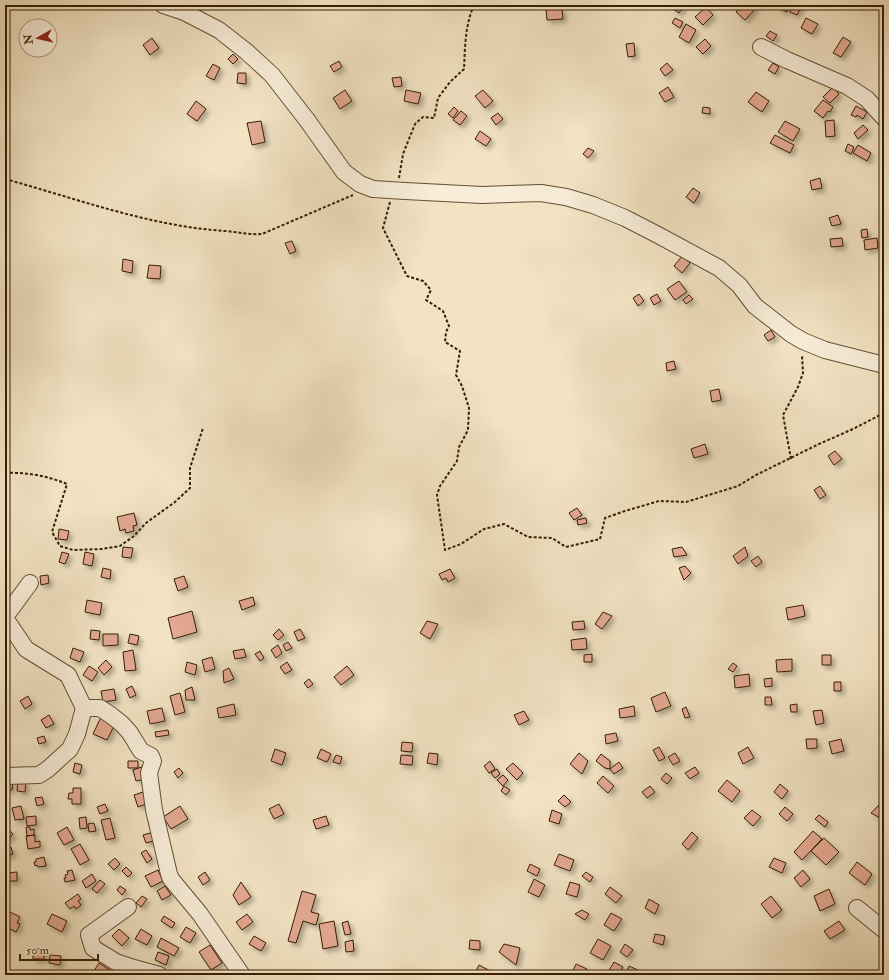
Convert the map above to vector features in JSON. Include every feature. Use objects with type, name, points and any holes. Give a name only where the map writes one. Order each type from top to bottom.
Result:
[{"type":"street","points":[[163,5],[184,12],[219,30],[247,52],[272,75],[308,120],[344,172],[360,184],[373,189],[482,195],[541,194],[566,197],[593,205],[625,218],[719,268],[739,285],[755,306],[791,334],[803,341],[825,350],[884,365]]},
{"type":"street","points":[[761,47],[847,86],[867,99],[884,118]]},
{"type":"street","points":[[5,776],[38,775],[48,769],[70,749],[77,734],[84,708],[68,675],[26,649],[5,618],[30,583]]},
{"type":"street","points":[[84,708],[100,708],[112,716],[130,733],[141,751],[151,756],[153,761],[149,773],[154,810],[171,879],[200,914],[242,975]]},
{"type":"street","points":[[128,907],[89,935],[93,948],[132,972],[160,975]]},
{"type":"street","points":[[856,908],[884,930]]},
{"type":"path","points":[[474,5],[466,38],[464,69],[450,82],[438,98],[434,118],[423,117],[415,124],[403,154],[400,176],[396,190],[388,205],[383,228],[407,276],[423,281],[431,290],[426,300],[443,311],[449,326],[446,332],[445,342],[460,351],[456,375],[462,386],[469,408],[468,430],[459,447],[457,461],[440,486],[437,495],[445,550],[461,544],[484,529],[504,524],[528,537],[552,538],[566,547],[600,539],[605,518],[659,501],[686,502],[738,486],[756,475],[819,444],[854,429],[884,413]]},
{"type":"path","points":[[5,179],[143,219],[200,230],[251,234],[262,234],[352,196],[373,189]]},
{"type":"path","points":[[791,458],[783,415],[798,387],[803,373],[803,341]]},
{"type":"path","points":[[5,473],[20,472],[67,484],[52,532],[60,546],[73,550],[102,549],[120,546],[134,536],[146,523],[175,502],[190,488],[190,468],[203,428]]},
{"type":"building","points":[[675,5],[684,5],[679,13],[673,9]]},
{"type":"building","points":[[742,5],[753,5],[756,8],[745,20],[736,12]]},
{"type":"building","points":[[777,5],[790,5],[787,12],[776,7]]},
{"type":"building","points":[[793,5],[802,5],[797,15],[790,12]]},
{"type":"building","points":[[706,7],[713,15],[703,25],[695,17]]},
{"type":"building","points":[[562,8],[563,19],[547,20],[546,9]]},
{"type":"building","points":[[675,18],[683,22],[680,28],[672,23]]},
{"type":"building","points":[[806,18],[818,24],[812,34],[801,28]]},
{"type":"building","points":[[686,24],[696,30],[689,43],[679,37]]},
{"type":"building","points":[[770,31],[777,35],[773,41],[766,36]]},
{"type":"building","points":[[843,37],[851,42],[841,57],[833,53]]},
{"type":"building","points":[[152,38],[159,48],[150,55],[143,45]]},
{"type":"building","points":[[705,39],[711,46],[703,54],[696,47]]},
{"type":"building","points":[[634,43],[635,56],[628,57],[626,44]]},
{"type":"building","points":[[233,54],[238,59],[233,64],[228,59]]},
{"type":"building","points":[[339,61],[342,67],[334,72],[330,66]]},
{"type":"building","points":[[667,63],[673,70],[665,76],[660,69]]},
{"type":"building","points":[[773,63],[779,67],[775,74],[768,70]]},
{"type":"building","points":[[213,64],[220,68],[214,80],[206,76]]},
{"type":"building","points":[[238,73],[246,73],[246,84],[237,83]]},
{"type":"building","points":[[401,77],[402,86],[394,87],[392,78]]},
{"type":"building","points":[[668,87],[674,97],[665,102],[659,93]]},
{"type":"building","points":[[833,87],[839,94],[830,103],[823,97]]},
{"type":"building","points":[[345,90],[352,101],[340,109],[333,98]]},
{"type":"building","points":[[406,90],[421,93],[418,104],[404,101]]},
{"type":"building","points":[[483,90],[493,101],[485,108],[475,96]]},
{"type":"building","points":[[756,92],[769,101],[762,112],[748,102]]},
{"type":"building","points":[[823,100],[833,107],[823,118],[814,111]]},
{"type":"building","points":[[196,101],[206,109],[197,121],[187,114]]},
{"type":"building","points":[[856,106],[867,112],[863,119],[857,115],[856,117],[851,115]]},
{"type":"building","points":[[454,107],[458,111],[453,118],[448,114]]},
{"type":"building","points":[[703,107],[710,108],[710,114],[702,113]]},
{"type":"building","points":[[461,111],[467,116],[460,125],[453,120]]},
{"type":"building","points":[[498,113],[503,119],[496,125],[491,118]]},
{"type":"building","points":[[834,120],[835,136],[826,137],[825,121]]},
{"type":"building","points":[[261,121],[265,142],[252,145],[247,123]]},
{"type":"building","points":[[785,121],[800,129],[793,141],[778,132]]},
{"type":"building","points":[[863,125],[868,130],[858,139],[854,133]]},
{"type":"building","points":[[480,131],[491,139],[486,146],[475,139]]},
{"type":"building","points":[[775,135],[794,145],[790,153],[770,143]]},
{"type":"building","points":[[848,144],[854,147],[851,154],[845,151]]},
{"type":"building","points":[[858,145],[871,153],[867,161],[853,153]]},
{"type":"building","points":[[588,148],[594,151],[588,158],[583,154]]},
{"type":"building","points":[[820,178],[822,188],[812,190],[810,181]]},
{"type":"building","points":[[693,188],[700,193],[694,203],[686,197]]},
{"type":"building","points":[[838,215],[841,224],[832,226],[829,218]]},
{"type":"building","points":[[867,229],[868,237],[862,238],[861,230]]},
{"type":"building","points":[[842,238],[843,246],[831,247],[830,239]]},
{"type":"building","points":[[877,238],[878,248],[865,250],[864,240]]},
{"type":"building","points":[[292,241],[296,251],[290,254],[285,243]]},
{"type":"building","points":[[682,256],[690,263],[682,273],[674,266]]},
{"type":"building","points":[[123,259],[133,261],[132,273],[122,271]]},
{"type":"building","points":[[149,265],[161,266],[160,279],[147,278]]},
{"type":"building","points":[[679,281],[687,292],[675,300],[667,289]]},
{"type":"building","points":[[639,294],[644,301],[638,306],[633,298]]},
{"type":"building","points":[[657,294],[661,301],[654,305],[650,298]]},
{"type":"building","points":[[689,295],[693,299],[686,304],[683,300]]},
{"type":"building","points":[[771,330],[775,337],[768,341],[764,335]]},
{"type":"building","points":[[674,361],[676,369],[667,371],[666,363]]},
{"type":"building","points":[[719,389],[721,400],[712,402],[710,391]]},
{"type":"building","points":[[705,444],[708,454],[694,458],[691,449]]},
{"type":"building","points":[[835,451],[842,459],[834,465],[828,456]]},
{"type":"building","points":[[820,486],[826,495],[820,499],[814,490]]},
{"type":"building","points":[[577,508],[582,515],[574,520],[569,513]]},
{"type":"building","points":[[134,513],[137,525],[133,526],[134,531],[126,533],[125,529],[120,531],[117,517]]},
{"type":"building","points":[[586,518],[587,523],[578,525],[577,520]]},
{"type":"building","points":[[59,529],[69,531],[67,540],[58,539]]},
{"type":"building","points":[[123,547],[133,548],[131,558],[122,557]]},
{"type":"building","points":[[682,547],[687,555],[674,557],[672,549]]},
{"type":"building","points":[[745,547],[748,556],[738,564],[733,556]]},
{"type":"building","points":[[62,552],[69,554],[65,564],[59,562]]},
{"type":"building","points":[[85,552],[94,554],[92,566],[83,564]]},
{"type":"building","points":[[758,556],[762,562],[756,567],[751,561]]},
{"type":"building","points":[[685,566],[691,573],[684,580],[679,568]]},
{"type":"building","points":[[103,568],[111,570],[110,579],[101,577]]},
{"type":"building","points":[[450,569],[455,578],[448,582],[446,578],[442,580],[439,574]]},
{"type":"building","points":[[48,575],[49,583],[41,585],[40,576]]},
{"type":"building","points":[[184,576],[188,587],[178,591],[174,579]]},
{"type":"building","points":[[253,597],[255,605],[242,610],[239,601]]},
{"type":"building","points":[[87,600],[102,603],[100,615],[85,612]]},
{"type":"building","points":[[803,605],[805,616],[788,620],[786,608]]},
{"type":"building","points":[[192,611],[197,632],[173,639],[168,618]]},
{"type":"building","points":[[603,612],[612,616],[602,629],[595,624]]},
{"type":"building","points":[[427,621],[438,624],[430,639],[420,633]]},
{"type":"building","points":[[584,621],[585,629],[573,630],[572,622]]},
{"type":"building","points":[[279,629],[284,635],[278,640],[273,635]]},
{"type":"building","points":[[300,629],[305,638],[298,641],[294,632]]},
{"type":"building","points":[[91,630],[100,631],[99,640],[90,639]]},
{"type":"building","points":[[103,634],[118,634],[118,645],[103,646]]},
{"type":"building","points":[[130,634],[139,636],[137,645],[128,643]]},
{"type":"building","points":[[586,638],[587,649],[572,650],[571,640]]},
{"type":"building","points":[[288,642],[292,648],[286,651],[283,645]]},
{"type":"building","points":[[278,645],[282,653],[276,658],[271,650]]},
{"type":"building","points":[[73,648],[84,652],[80,662],[70,658]]},
{"type":"building","points":[[244,649],[246,657],[235,659],[233,651]]},
{"type":"building","points":[[133,650],[136,670],[125,671],[123,652]]},
{"type":"building","points":[[260,651],[264,658],[260,661],[255,654]]},
{"type":"building","points":[[592,654],[592,662],[584,662],[584,655]]},
{"type":"building","points":[[822,655],[831,655],[831,665],[822,665]]},
{"type":"building","points":[[212,657],[215,669],[205,672],[202,660]]},
{"type":"building","points":[[792,659],[792,671],[777,672],[776,660]]},
{"type":"building","points":[[106,660],[112,667],[104,675],[98,668]]},
{"type":"building","points":[[187,662],[197,665],[195,675],[185,672]]},
{"type":"building","points":[[287,662],[292,670],[285,674],[280,667]]},
{"type":"building","points":[[733,663],[737,666],[733,672],[728,669]]},
{"type":"building","points":[[89,666],[98,672],[92,681],[83,675]]},
{"type":"building","points":[[347,666],[354,675],[341,685],[334,677]]},
{"type":"building","points":[[229,668],[234,679],[224,683],[223,671]]},
{"type":"building","points":[[749,674],[750,686],[735,688],[734,676]]},
{"type":"building","points":[[772,678],[772,686],[765,687],[764,679]]},
{"type":"building","points":[[309,679],[313,684],[308,688],[304,683]]},
{"type":"building","points":[[834,682],[841,682],[841,691],[834,691]]},
{"type":"building","points":[[132,686],[136,695],[130,698],[126,689]]},
{"type":"building","points":[[192,687],[195,700],[186,700],[185,690]]},
{"type":"building","points":[[114,689],[116,700],[103,702],[101,691]]},
{"type":"building","points":[[665,692],[671,706],[656,712],[651,698]]},
{"type":"building","points":[[180,693],[185,712],[175,715],[170,696]]},
{"type":"building","points":[[28,696],[32,704],[25,709],[20,701]]},
{"type":"building","points":[[765,697],[771,697],[772,705],[765,705]]},
{"type":"building","points":[[234,704],[236,715],[219,718],[217,708]]},
{"type":"building","points":[[797,704],[797,712],[791,712],[790,705]]},
{"type":"building","points":[[634,706],[635,716],[620,718],[619,709]]},
{"type":"building","points":[[686,707],[690,717],[685,718],[682,709]]},
{"type":"building","points":[[162,708],[165,721],[150,724],[147,711]]},
{"type":"building","points":[[822,710],[824,723],[816,725],[813,711]]},
{"type":"building","points":[[524,711],[529,720],[519,725],[514,715]]},
{"type":"building","points":[[49,715],[54,724],[46,728],[41,720]]},
{"type":"building","points":[[101,717],[115,724],[107,740],[93,734]]},
{"type":"building","points":[[168,730],[169,735],[156,737],[155,732]]},
{"type":"building","points":[[616,733],[618,741],[606,744],[605,735]]},
{"type":"building","points":[[44,736],[46,742],[39,744],[37,738]]},
{"type":"building","points":[[806,739],[817,739],[817,748],[807,749]]},
{"type":"building","points":[[841,739],[844,751],[832,754],[829,742]]},
{"type":"building","points":[[402,742],[413,743],[412,752],[401,751]]},
{"type":"building","points":[[659,747],[665,758],[659,761],[653,750]]},
{"type":"building","points":[[748,747],[754,758],[743,764],[738,753]]},
{"type":"building","points":[[275,749],[286,753],[282,765],[271,761]]},
{"type":"building","points":[[321,749],[331,754],[327,762],[317,758]]},
{"type":"building","points":[[429,753],[438,754],[437,765],[427,763]]},
{"type":"building","points":[[579,753],[588,761],[582,774],[570,764]]},
{"type":"building","points":[[675,753],[680,761],[673,765],[668,757]]},
{"type":"building","points":[[601,754],[610,761],[610,769],[605,768],[596,761]]},
{"type":"building","points":[[336,755],[342,757],[340,764],[333,762]]},
{"type":"building","points":[[401,755],[413,756],[412,765],[400,764]]},
{"type":"building","points":[[128,761],[138,761],[138,768],[128,768]]},
{"type":"building","points":[[490,761],[495,769],[489,773],[484,766]]},
{"type":"building","points":[[619,762],[623,768],[614,774],[610,769]]},
{"type":"building","points":[[75,763],[82,765],[80,774],[73,772]]},
{"type":"building","points":[[513,763],[523,773],[517,780],[506,769]]},
{"type":"building","points":[[142,767],[145,779],[136,781],[133,770]]},
{"type":"building","points":[[695,767],[699,773],[690,779],[685,773]]},
{"type":"building","points":[[179,768],[183,773],[178,778],[174,772]]},
{"type":"building","points":[[497,769],[500,774],[495,778],[491,773]]},
{"type":"building","points":[[666,773],[672,778],[667,784],[661,779]]},
{"type":"building","points":[[503,775],[508,780],[503,786],[497,780]]},
{"type":"building","points":[[603,776],[614,786],[608,793],[597,783]]},
{"type":"building","points":[[727,780],[740,791],[732,802],[718,791]]},
{"type":"building","points":[[5,781],[13,781],[12,790],[5,790]]},
{"type":"building","points":[[18,781],[26,782],[25,792],[17,791]]},
{"type":"building","points":[[780,784],[788,791],[782,799],[774,792]]},
{"type":"building","points":[[504,786],[510,790],[506,795],[501,791]]},
{"type":"building","points":[[650,786],[655,792],[647,798],[642,792]]},
{"type":"building","points":[[73,788],[81,788],[81,804],[72,804],[72,799],[68,799],[69,793],[73,793]]},
{"type":"building","points":[[143,792],[146,804],[138,807],[134,795]]},
{"type":"building","points":[[564,795],[571,802],[565,807],[558,801]]},
{"type":"building","points":[[42,797],[44,804],[37,806],[35,798]]},
{"type":"building","points":[[105,804],[108,811],[100,814],[97,807]]},
{"type":"building","points":[[279,804],[284,814],[274,819],[269,809]]},
{"type":"building","points":[[879,805],[884,807],[884,820],[871,813]]},
{"type":"building","points":[[21,806],[24,819],[15,820],[12,808]]},
{"type":"building","points":[[180,806],[188,819],[171,829],[163,817]]},
{"type":"building","points":[[785,807],[793,814],[787,821],[779,814]]},
{"type":"building","points":[[552,810],[562,814],[559,824],[549,821]]},
{"type":"building","points":[[752,810],[761,817],[753,826],[744,818]]},
{"type":"building","points":[[819,815],[828,822],[825,827],[815,819]]},
{"type":"building","points":[[36,816],[36,825],[27,826],[26,817]]},
{"type":"building","points":[[326,816],[329,825],[316,829],[313,820]]},
{"type":"building","points":[[86,817],[87,828],[80,829],[79,818]]},
{"type":"building","points":[[110,818],[115,838],[106,840],[101,820]]},
{"type":"building","points":[[94,823],[96,831],[89,832],[88,824]]},
{"type":"building","points":[[26,827],[30,827],[30,830],[34,829],[34,835],[27,836]]},
{"type":"building","points":[[67,827],[74,840],[64,845],[57,833]]},
{"type":"building","points":[[8,829],[13,834],[7,841],[5,838],[5,833]]},
{"type":"building","points":[[813,831],[822,839],[802,860],[794,852]]},
{"type":"building","points":[[154,832],[157,840],[146,843],[143,835]]},
{"type":"building","points":[[692,832],[698,838],[688,850],[682,844]]},
{"type":"building","points":[[35,835],[35,842],[40,841],[40,847],[28,849],[26,836]]},
{"type":"building","points":[[824,838],[839,852],[826,865],[811,851]]},
{"type":"building","points":[[80,844],[89,860],[80,865],[71,849]]},
{"type":"building","points":[[11,847],[13,854],[5,856],[5,848]]},
{"type":"building","points":[[146,850],[152,859],[147,863],[141,853]]},
{"type":"building","points":[[559,854],[574,860],[570,871],[554,865]]},
{"type":"building","points":[[44,857],[46,866],[35,866],[34,862],[36,862],[36,859]]},
{"type":"building","points":[[115,858],[120,864],[114,870],[108,864]]},
{"type":"building","points":[[774,858],[786,863],[782,873],[769,867]]},
{"type":"building","points":[[857,862],[872,874],[865,885],[849,873]]},
{"type":"building","points":[[530,864],[540,869],[537,876],[527,871]]},
{"type":"building","points":[[126,867],[132,873],[128,877],[122,871]]},
{"type":"building","points":[[72,870],[75,880],[65,882],[64,878],[66,878],[65,875],[68,874],[67,871]]},
{"type":"building","points":[[158,870],[163,881],[151,887],[145,876]]},
{"type":"building","points":[[803,870],[810,879],[801,887],[794,878]]},
{"type":"building","points":[[17,872],[17,881],[7,881],[7,873]]},
{"type":"building","points":[[205,872],[210,880],[203,885],[198,877]]},
{"type":"building","points":[[586,872],[593,877],[590,882],[582,876]]},
{"type":"building","points":[[92,874],[96,881],[86,888],[82,881]]},
{"type":"building","points":[[534,879],[545,885],[539,897],[528,892]]},
{"type":"building","points":[[100,880],[105,884],[97,893],[92,889]]},
{"type":"building","points":[[241,882],[251,897],[239,905],[233,895]]},
{"type":"building","points":[[570,882],[580,885],[577,897],[566,894]]},
{"type":"building","points":[[120,886],[126,890],[122,895],[117,890]]},
{"type":"building","points":[[165,886],[171,895],[162,900],[157,891]]},
{"type":"building","points":[[610,887],[622,896],[616,903],[605,894]]},
{"type":"building","points":[[829,889],[835,904],[820,911],[814,896]]},
{"type":"building","points":[[302,891],[316,895],[311,912],[319,914],[316,925],[303,921],[296,943],[288,941]]},
{"type":"building","points":[[78,894],[81,899],[78,901],[81,905],[76,909],[74,906],[70,909],[65,903]]},
{"type":"building","points":[[142,896],[147,899],[141,907],[136,903]]},
{"type":"building","points":[[771,896],[782,910],[772,918],[761,904]]},
{"type":"building","points":[[649,899],[659,905],[655,914],[645,908]]},
{"type":"building","points":[[582,910],[589,914],[585,920],[575,914]]},
{"type":"building","points":[[8,911],[20,917],[17,923],[20,924],[16,932],[5,926],[5,916]]},
{"type":"building","points":[[611,913],[622,919],[614,931],[604,925]]},
{"type":"building","points":[[52,914],[67,921],[62,932],[47,924]]},
{"type":"building","points":[[247,914],[253,922],[242,930],[236,922]]},
{"type":"building","points":[[164,916],[175,923],[172,928],[161,921]]},
{"type":"building","points":[[334,921],[338,946],[323,949],[319,924]]},
{"type":"building","points":[[348,921],[351,934],[345,935],[342,923]]},
{"type":"building","points":[[839,921],[845,930],[830,939],[824,931]]},
{"type":"building","points":[[186,927],[196,933],[190,943],[180,937]]},
{"type":"building","points":[[119,929],[129,938],[122,946],[112,936]]},
{"type":"building","points":[[141,929],[152,936],[147,945],[135,939]]},
{"type":"building","points":[[655,934],[665,936],[663,945],[653,942]]},
{"type":"building","points":[[254,936],[266,943],[261,951],[249,944]]},
{"type":"building","points":[[161,938],[179,948],[174,956],[157,947]]},
{"type":"building","points":[[598,939],[611,946],[603,960],[590,953]]},
{"type":"building","points":[[353,940],[354,951],[346,952],[345,942]]},
{"type":"building","points":[[470,940],[480,941],[480,950],[469,949]]},
{"type":"building","points":[[504,944],[520,948],[516,965],[499,952]]},
{"type":"building","points":[[625,944],[633,950],[627,957],[620,952]]},
{"type":"building","points":[[210,945],[222,963],[211,970],[199,952]]},
{"type":"building","points":[[33,949],[44,949],[44,959],[33,959]]},
{"type":"building","points":[[158,952],[169,956],[166,965],[155,960]]},
{"type":"building","points":[[50,955],[61,956],[60,965],[49,963]]},
{"type":"building","points":[[614,962],[623,967],[618,975],[613,975],[608,972]]},
{"type":"building","points":[[99,963],[117,975],[92,974]]},
{"type":"building","points":[[576,964],[587,969],[584,975],[571,975]]},
{"type":"building","points":[[479,965],[490,971],[488,975],[474,975]]},
{"type":"building","points":[[629,966],[642,972],[640,975],[625,975]]}]
